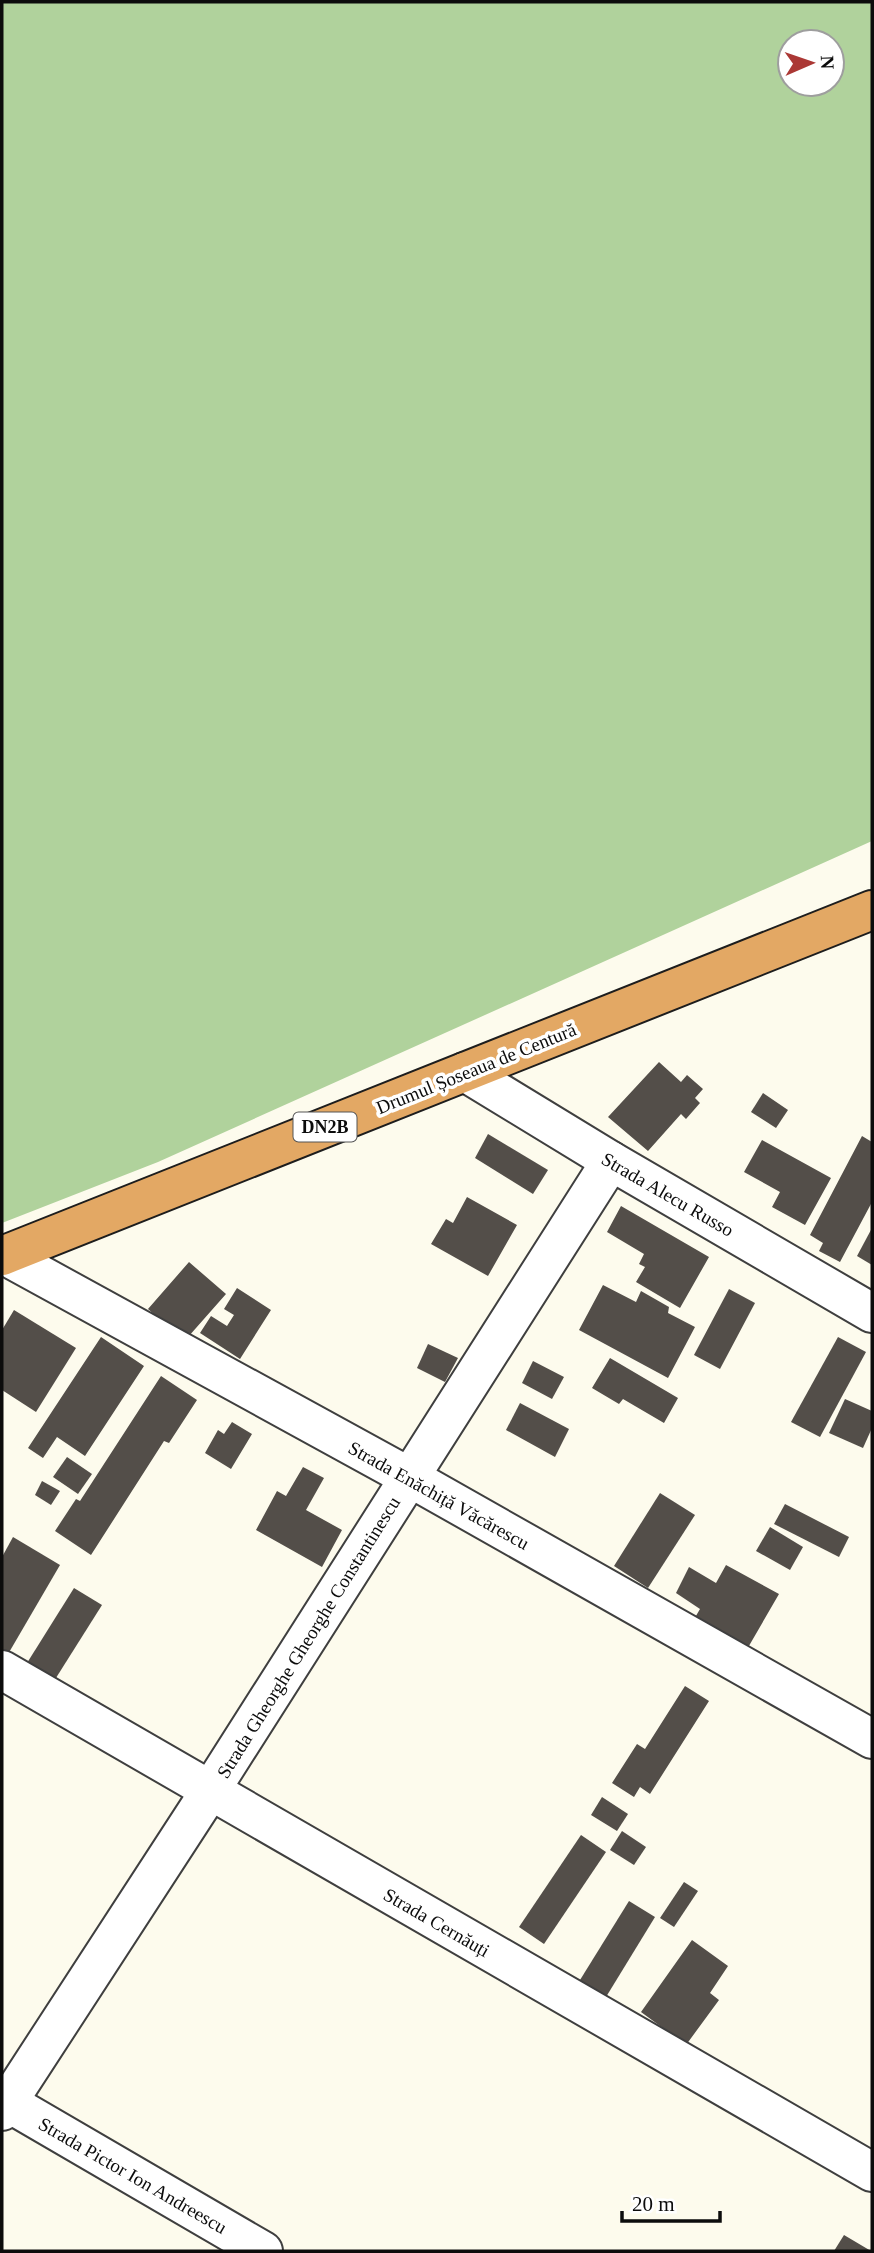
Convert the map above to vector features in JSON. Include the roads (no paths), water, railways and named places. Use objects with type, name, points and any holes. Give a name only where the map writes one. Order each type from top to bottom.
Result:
[{"type":"highway","name":"Drumul Șoseaua de Centură","points":[[3,1255],[872,910]]},
{"type":"street","name":"Strada Alecu Russo","points":[[465,1072],[611,1161],[872,1313]]},
{"type":"street","name":"Strada Gheorghe Gheorghe Constantinescu","points":[[4,2104],[210,1791],[611,1161]]},
{"type":"street","name":"Strada Enăchiță Văcărescu","points":[[3,1255],[409,1477],[872,1739]]},
{"type":"street","name":"Strada Cernăuți","points":[[2,1670],[872,2172]]},
{"type":"street","name":"Strada Pictor Ion Andreescu","points":[[4,2104],[263,2251]]}]
